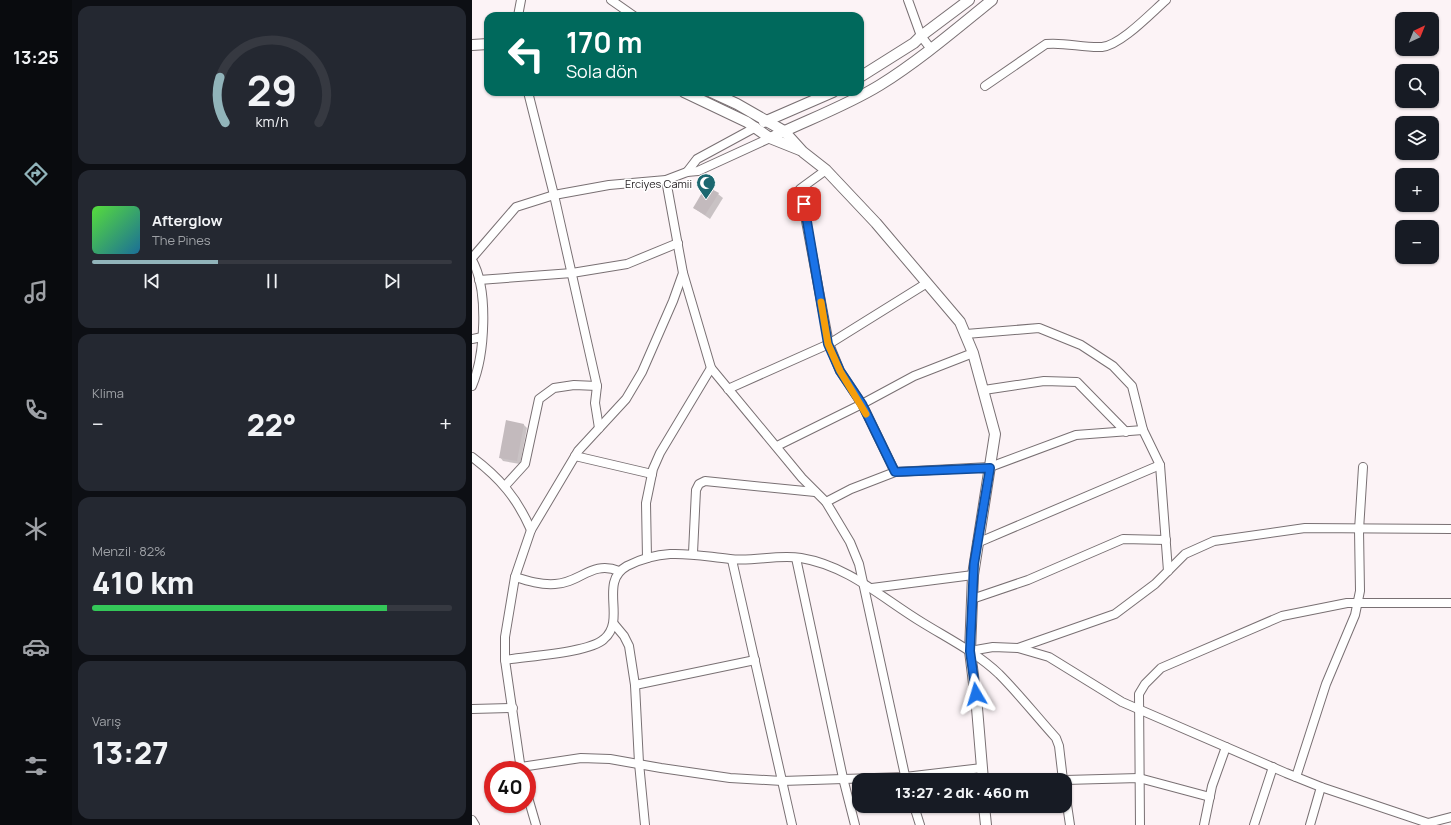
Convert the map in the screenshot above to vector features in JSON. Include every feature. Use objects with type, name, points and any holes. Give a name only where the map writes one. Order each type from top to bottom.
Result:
[{"type":"street","points":[[519,12],[521,0]]},
{"type":"street","points":[[611,0],[628,12]]},
{"type":"street","points":[[908,0],[921,36],[931,49]]},
{"type":"street","points":[[864,74],[914,43],[921,36],[969,0]]},
{"type":"street","points":[[864,93],[880,85],[931,49],[992,0]]},
{"type":"street","points":[[985,86],[1046,44],[1057,43],[1103,47],[1123,37],[1166,0]]},
{"type":"street","points":[[472,45],[484,44]]},
{"type":"street","points":[[529,96],[554,195],[597,386],[595,403],[599,428]]},
{"type":"street","points":[[692,96],[756,127],[770,138],[803,152]]},
{"type":"street","points":[[720,96],[767,120],[784,131],[803,152],[826,170],[876,223],[960,322],[974,353],[996,434],[977,543],[972,599],[970,651],[977,708],[982,773]]},
{"type":"street","points":[[688,172],[697,159],[767,120],[824,96]]},
{"type":"street","points":[[472,386],[481,350],[483,316],[479,280],[472,259],[516,207],[554,195],[609,185],[666,180],[688,172],[698,171],[784,131],[802,125],[859,96]]},
{"type":"street","points":[[826,170],[800,189],[828,344],[840,371],[862,404],[895,472]]},
{"type":"street","points":[[666,180],[683,273],[711,368],[802,478],[826,502],[850,542],[859,564],[904,773]]},
{"type":"street","points":[[479,280],[572,273],[627,264],[678,243]]},
{"type":"street","points":[[520,761],[505,660],[505,637],[515,577],[531,530],[575,456],[626,399],[642,372],[683,273]]},
{"type":"street","points":[[728,389],[828,344],[927,283]]},
{"type":"street","points":[[966,334],[1039,328],[1081,345],[1113,366],[1132,386],[1143,430],[1160,465],[1168,571]]},
{"type":"street","points":[[472,339],[482,337]]},
{"type":"street","points":[[776,446],[862,404],[914,376],[974,353]]},
{"type":"street","points":[[647,558],[646,503],[652,474],[660,453],[711,368]]},
{"type":"street","points":[[984,390],[1044,381],[1077,382],[1126,432]]},
{"type":"street","points":[[505,486],[525,464],[539,399],[554,388],[574,385],[597,386]]},
{"type":"street","points":[[826,502],[850,489],[895,472],[990,468],[1076,435],[1143,430]]},
{"type":"street","points":[[575,456],[652,474]]},
{"type":"street","points":[[472,457],[487,468],[505,486],[521,508],[531,530]]},
{"type":"street","points":[[977,543],[1160,465]]},
{"type":"street","points":[[1296,777],[1326,684],[1355,615],[1360,591],[1359,530],[1363,467]]},
{"type":"street","points":[[693,553],[696,490],[699,484],[705,481],[815,492]]},
{"type":"street","points":[[1018,648],[1115,614],[1155,584],[1185,554],[1214,541],[1305,528],[1359,530],[1451,530]]},
{"type":"street","points":[[972,599],[1028,580],[1123,539],[1166,540]]},
{"type":"street","points":[[505,660],[588,647],[604,640],[610,633],[614,624],[612,592],[619,571],[647,558],[676,552],[693,553],[732,560],[796,558],[838,568],[970,651],[999,674],[1056,738],[1059,746],[1063,773]]},
{"type":"street","points":[[796,558],[843,778],[855,825]]},
{"type":"street","points":[[732,560],[792,825]]},
{"type":"street","points":[[515,577],[537,584],[556,584],[599,568],[610,568],[619,571]]},
{"type":"street","points":[[872,588],[973,575]]},
{"type":"street","points":[[1140,825],[1139,694],[1145,684],[1161,668],[1282,616],[1357,603],[1451,603]]},
{"type":"street","points":[[614,624],[624,636],[629,646],[635,685],[639,763],[645,825]]},
{"type":"street","points":[[970,651],[993,647],[1018,648],[1049,657],[1122,702],[1273,768],[1321,787],[1428,823],[1435,823],[1451,817]]},
{"type":"street","points":[[635,685],[755,660]]},
{"type":"street","points":[[472,709],[513,708]]},
{"type":"street","points":[[1204,825],[1210,797],[1226,747]]},
{"type":"street","points":[[536,766],[581,758],[610,759],[730,778],[782,781],[852,778]]},
{"type":"street","points":[[947,773],[982,768]]},
{"type":"street","points":[[1254,825],[1273,768]]},
{"type":"street","points":[[1072,780],[1139,778],[1210,797]]},
{"type":"street","points":[[1310,825],[1321,787]]},
{"type":"street","points":[[533,813],[536,825]]},
{"type":"street","points":[[916,813],[920,825]]},
{"type":"street","points":[[985,813],[986,825]]},
{"type":"street","points":[[1068,813],[1070,825]]},
{"type":"street","points":[[472,820],[475,825]]},
{"type":"building","name":"Erciyes Camii","points":[[706,186],[719,193],[705,215],[693,208]]},
{"type":"building","points":[[506,420],[524,424],[517,461],[499,458]]},
{"type":"slow traffic","points":[[821,302],[828,344],[840,371],[862,404],[866,414]]},
{"type":"place","name":"Erciyes Camii","points":[[706,200]]},
{"type":"route","points":[[804,204],[828,344],[840,371],[862,404],[895,472],[990,468],[974,564],[970,651],[976,694]]}]
